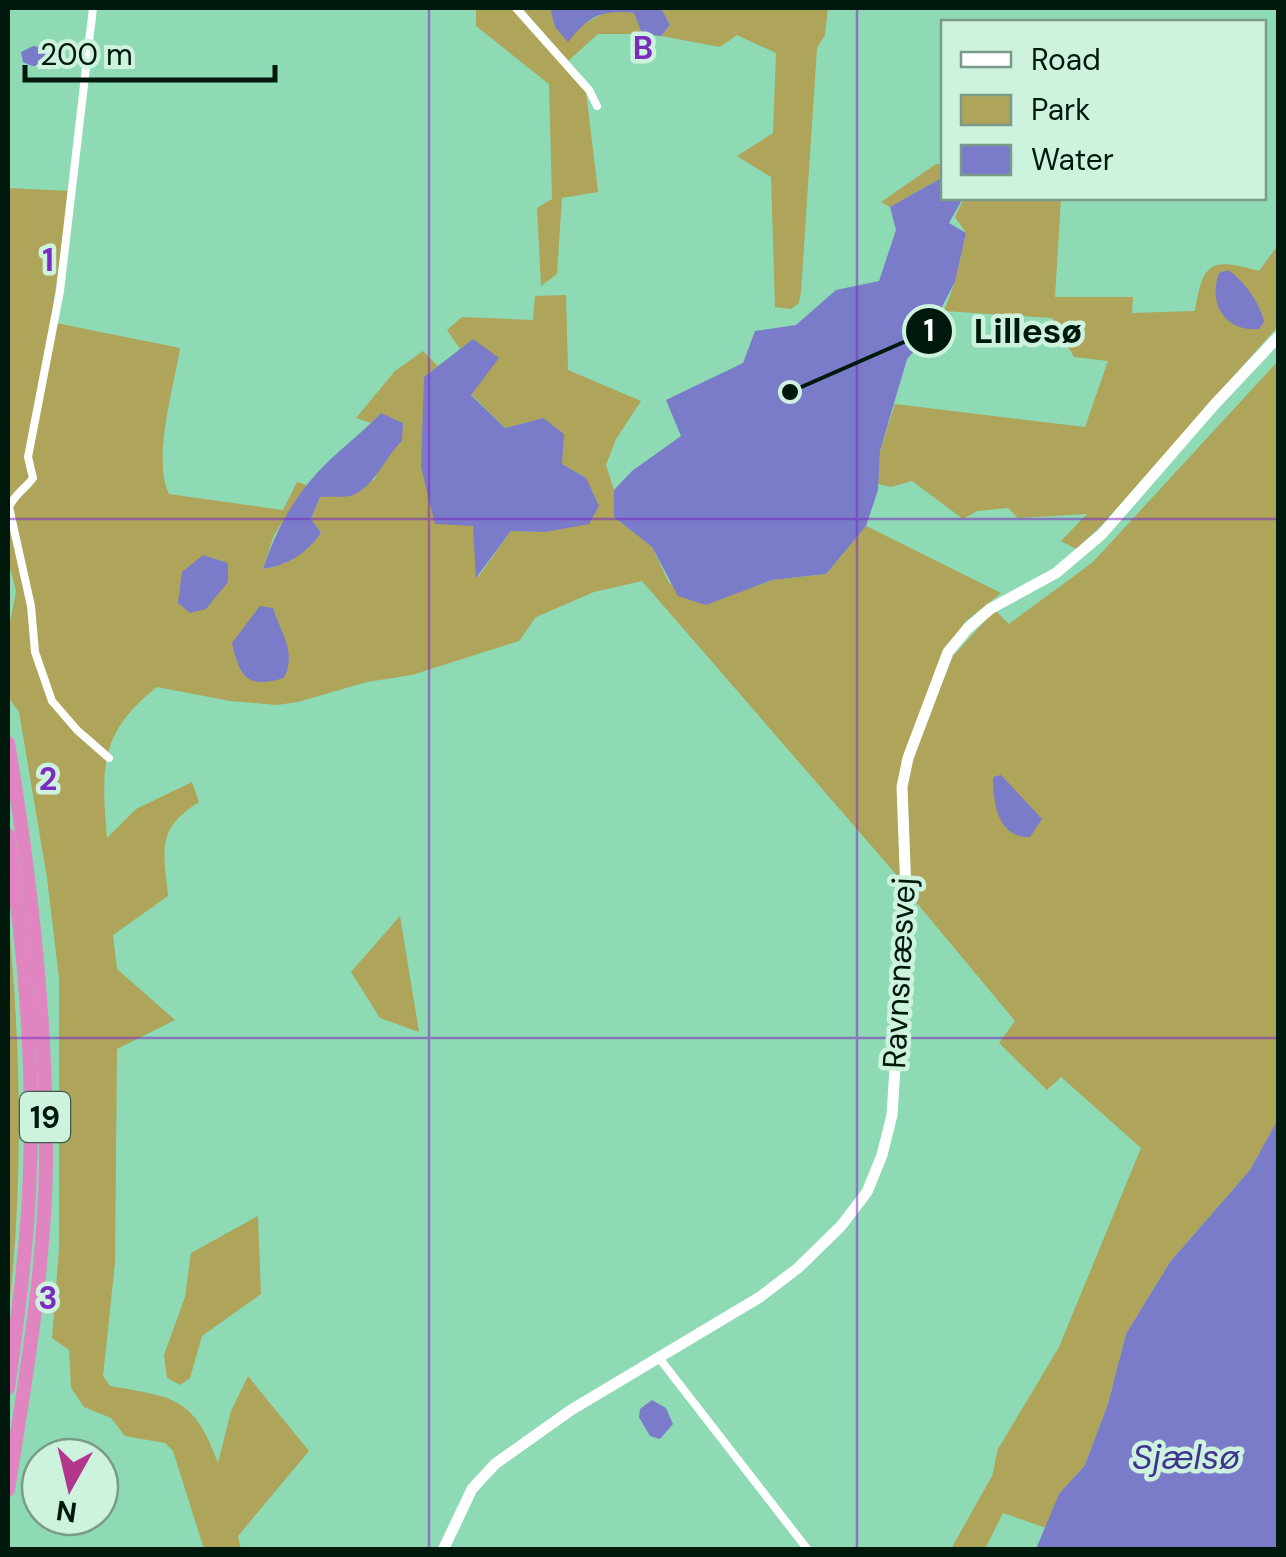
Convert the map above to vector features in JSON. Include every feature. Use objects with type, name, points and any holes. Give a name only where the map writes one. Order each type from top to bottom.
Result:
[{"type":"highway","name":"19","points":[[8,743],[28,861],[42,1012],[46,1168],[34,1324],[8,1490]]},
{"type":"highway","name":"19","points":[[8,835],[26,1014],[30,1168],[8,1388]]},
{"type":"main road","name":"Ravnsnæsvej","points":[[442,1550],[472,1490],[495,1464],[571,1410],[760,1296],[798,1268],[841,1226],[858,1203],[882,1156],[892,1115],[906,894],[902,786],[908,758],[948,652],[990,609],[1056,572],[1102,534],[1278,338]]},
{"type":"street","points":[[92,8],[60,291],[28,456],[34,478],[15,494],[9,508],[30,606],[35,652],[52,701],[110,758]]},
{"type":"street","points":[[516,8],[589,90],[597,106]]},
{"type":"street","points":[[659,1358],[808,1550]]},
{"type":"green space","points":[[476,8],[511,8],[586,91],[598,192],[562,198],[557,274],[541,286],[537,208],[552,199],[549,84],[476,26]]},
{"type":"green space","points":[[522,8],[550,8],[555,27],[581,26],[609,10],[635,13],[642,34],[598,34],[568,61]]},
{"type":"green space","points":[[661,8],[828,8],[825,35],[817,48],[801,292],[799,303],[791,309],[775,307],[771,177],[737,156],[773,133],[776,53],[737,35],[720,47],[661,36],[670,25]]},
{"type":"green space","points":[[941,164],[941,178],[890,207],[881,202]]},
{"type":"green space","points":[[8,188],[69,191],[51,322],[180,348],[163,443],[164,479],[169,494],[283,510],[297,482],[307,485],[274,535],[263,569],[296,557],[321,533],[311,519],[320,497],[374,480],[386,456],[402,441],[381,413],[371,423],[356,418],[395,371],[423,351],[438,366],[424,377],[473,526],[478,577],[511,531],[545,532],[586,478],[562,464],[543,418],[505,428],[471,394],[473,339],[460,349],[447,330],[462,317],[533,320],[535,296],[566,295],[568,370],[641,401],[616,439],[606,465],[614,490],[614,517],[652,547],[669,583],[706,604],[772,580],[826,574],[866,526],[1001,593],[966,621],[946,648],[904,755],[897,784],[901,880],[642,581],[594,592],[536,617],[519,641],[412,675],[277,705],[230,701],[157,687],[123,721],[113,738],[105,773],[107,838],[136,809],[192,782],[199,802],[169,832],[164,853],[168,896],[113,935],[117,969],[175,1020],[117,1049],[115,1263],[103,1376],[110,1386],[150,1393],[179,1404],[200,1425],[218,1463],[231,1411],[248,1376],[309,1451],[238,1536],[241,1549],[204,1549],[173,1451],[165,1443],[125,1436],[111,1418],[84,1407],[71,1388],[69,1350],[52,1338],[59,1249],[59,978],[47,878],[19,712],[8,697],[8,633],[16,591],[8,561]]},
{"type":"green space","points":[[963,200],[1061,200],[1055,297],[1133,297],[1132,313],[1195,311],[1202,281],[1212,267],[1220,264],[1259,271],[1278,245],[1278,326],[1102,525],[1076,549],[1061,541],[1087,514],[1018,518],[1008,508],[977,511],[963,519],[912,481],[891,487],[878,484],[880,451],[895,404],[1085,427],[1108,361],[1074,357],[1052,318],[944,311],[966,233],[955,217]]},
{"type":"green space","points":[[1278,361],[1278,1119],[1250,1170],[1170,1262],[1126,1334],[1108,1404],[1085,1465],[1059,1494],[1046,1528],[1003,1513],[985,1549],[951,1549],[992,1476],[998,1449],[1059,1347],[1141,1148],[1061,1077],[1047,1090],[999,1043],[1015,1021],[911,896],[907,784],[912,758],[953,656],[995,610],[1009,624],[1093,562]]},
{"type":"green space","points":[[8,915],[19,1116],[17,1216],[8,1317]]},
{"type":"green space","points":[[400,916],[419,1032],[380,1018],[351,972]]},
{"type":"green space","points":[[258,1216],[261,1294],[202,1336],[190,1378],[180,1385],[167,1378],[164,1355],[185,1297],[191,1253]]},
{"type":"water","points":[[550,8],[661,8],[670,25],[661,36],[642,34],[634,13],[613,12],[589,20],[568,42],[555,27]]},
{"type":"water","points":[[33,46],[47,48],[53,59],[39,67],[23,62],[21,52]]},
{"type":"water","points":[[941,178],[941,200],[962,200],[949,223],[966,233],[955,282],[925,339],[907,359],[880,451],[878,490],[866,526],[826,574],[772,580],[706,605],[678,596],[652,547],[614,517],[614,490],[632,471],[681,436],[666,400],[743,363],[755,331],[796,325],[836,290],[879,281],[896,230],[890,207]]},
{"type":"water","points":[[1228,270],[1259,307],[1264,322],[1259,329],[1236,326],[1222,313],[1216,284],[1219,273]]},
{"type":"water","points":[[473,339],[499,358],[471,395],[505,428],[543,418],[564,434],[562,464],[586,478],[599,506],[589,524],[545,532],[511,531],[476,578],[473,526],[435,524],[421,467],[424,377]]},
{"type":"water","points":[[381,413],[403,423],[402,441],[361,491],[349,496],[320,497],[311,519],[321,533],[303,553],[263,569],[285,518],[308,483]]},
{"type":"water","points":[[203,555],[228,563],[228,582],[206,609],[190,613],[178,603],[182,572]]},
{"type":"water","points":[[260,606],[273,608],[289,659],[284,678],[262,682],[242,672],[232,643]]},
{"type":"water","points":[[1001,775],[1042,819],[1030,837],[1011,832],[999,818],[993,777]]},
{"type":"water","name":"Sjælsø","points":[[1278,1119],[1278,1549],[1036,1549],[1059,1494],[1085,1465],[1108,1404],[1126,1334],[1170,1262],[1250,1170]]},
{"type":"water","points":[[652,1400],[666,1408],[673,1424],[660,1439],[650,1436],[639,1417],[640,1409]]},
{"type":"place","name":"Lillesø","points":[[790,392]]}]
